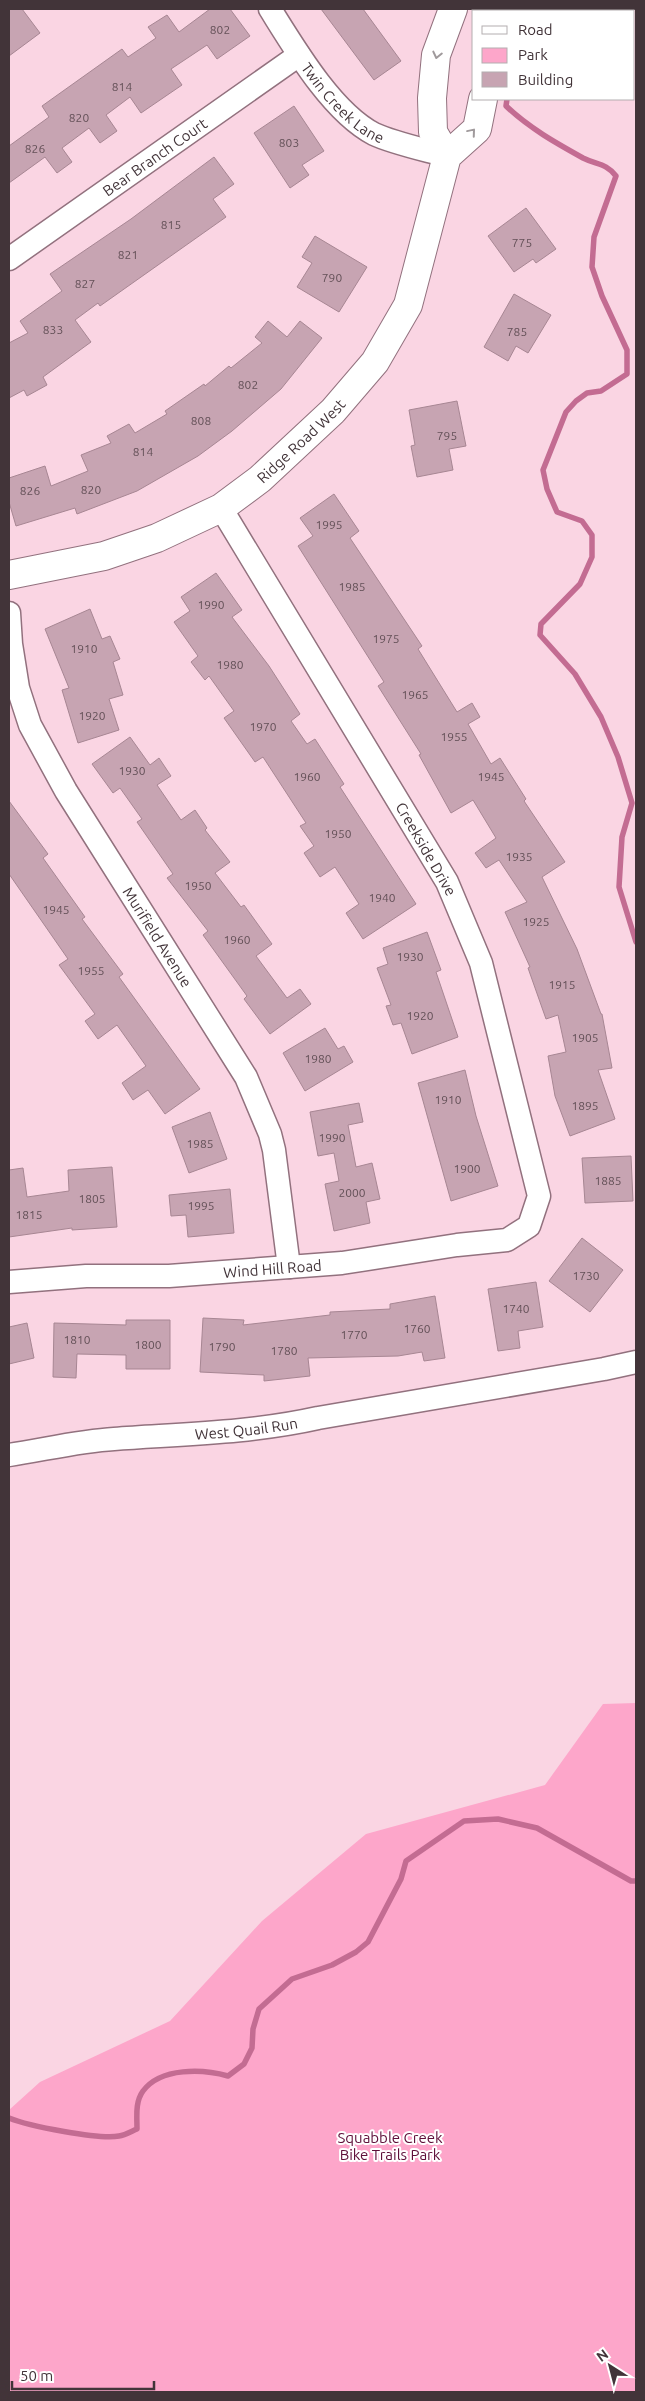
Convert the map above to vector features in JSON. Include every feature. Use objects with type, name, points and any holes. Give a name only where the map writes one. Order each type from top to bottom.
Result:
[{"type":"street","name":"Twin Creek Lane","points":[[270,9],[299,55],[337,106],[374,134],[447,156]]},
{"type":"street","points":[[453,9],[436,55],[432,98],[433,132],[447,156],[477,129],[483,100]]},
{"type":"street","name":"Bear Branch Court","points":[[9,259],[299,55]]},
{"type":"street","name":"Ridge Road West","points":[[9,575],[104,556],[157,538],[221,508],[260,479],[333,411],[374,362],[408,305],[447,156]]},
{"type":"street","name":"Creekside Drive","points":[[221,508],[448,882],[481,962],[539,1196],[530,1226]]},
{"type":"street","name":"Murifield Avenue","points":[[9,613],[11,644],[18,688],[30,724],[66,791],[246,1077],[270,1134],[274,1150],[289,1267]]},
{"type":"street","name":"Wind Hill Road","points":[[9,1282],[86,1276],[169,1276],[342,1263],[458,1244],[507,1240],[530,1226]]},
{"type":"street","name":"West Quail Run","points":[[9,1455],[111,1439],[182,1435],[286,1425],[636,1362]]},
{"type":"green space","name":"Squabble Creek Bike Trails Park","points":[[636,1703],[636,2392],[9,2392],[9,2110],[40,2082],[170,2021],[262,1921],[366,1834],[545,1785],[603,1704]]},
{"type":"building","points":[[9,9],[22,9],[40,33],[9,56]]},
{"type":"building","points":[[210,9],[230,9],[250,36],[217,59],[207,45],[171,69],[182,85],[141,113],[130,97],[106,115],[117,131],[100,143],[89,128],[62,148],[72,162],[57,173],[45,157],[9,183],[9,146],[49,117],[42,106],[122,49],[128,57],[156,38],[148,27],[167,15],[179,32]]},
{"type":"building","points":[[321,9],[363,9],[401,61],[374,80]]},
{"type":"building","points":[[294,106],[324,151],[302,165],[309,175],[290,188],[254,133]]},
{"type":"building","points":[[214,157],[234,184],[213,199],[226,217],[100,306],[98,303],[75,320],[91,342],[43,377],[47,385],[27,396],[24,390],[9,398],[9,343],[28,333],[20,321],[62,291],[50,274],[131,219]]},
{"type":"building","points":[[526,208],[556,249],[536,263],[533,259],[514,272],[488,236]]},
{"type":"building","points":[[315,236],[367,267],[339,312],[297,287],[312,263],[302,257]]},
{"type":"building","points":[[514,294],[551,315],[528,353],[516,346],[508,361],[484,347]]},
{"type":"building","points":[[268,321],[287,337],[300,321],[322,338],[281,389],[232,431],[198,456],[137,491],[77,514],[75,508],[16,526],[9,502],[9,478],[45,466],[51,486],[88,471],[81,455],[111,443],[107,436],[129,424],[135,433],[167,414],[165,411],[204,384],[205,386],[229,366],[231,368],[262,343],[255,337]]},
{"type":"building","points":[[457,401],[466,446],[449,449],[453,470],[417,477],[411,446],[415,445],[409,410]]},
{"type":"building","points":[[334,494],[359,531],[350,538],[422,646],[418,649],[457,712],[472,703],[480,717],[468,724],[491,764],[500,758],[526,799],[524,801],[565,862],[542,877],[577,949],[602,1014],[612,1068],[598,1070],[615,1119],[570,1136],[555,1096],[548,1056],[566,1052],[558,1015],[546,1019],[528,968],[530,967],[505,912],[527,902],[499,860],[486,868],[475,853],[496,838],[473,800],[451,813],[419,755],[421,754],[378,686],[384,682],[298,546],[313,536],[300,518]]},
{"type":"building","points":[[216,573],[242,610],[232,617],[269,666],[300,714],[291,721],[307,744],[315,739],[344,784],[340,787],[416,904],[363,939],[346,913],[359,904],[335,867],[320,877],[304,853],[314,846],[300,826],[306,823],[263,757],[255,762],[224,718],[234,711],[209,676],[205,680],[191,662],[198,656],[174,622],[190,611],[181,597]]},
{"type":"building","points":[[90,609],[102,639],[110,636],[120,659],[113,662],[123,695],[109,699],[119,730],[78,743],[62,690],[69,688],[45,629]]},
{"type":"building","points":[[130,737],[150,765],[159,758],[171,776],[157,785],[181,820],[195,810],[207,828],[205,830],[230,862],[215,873],[241,907],[244,905],[272,944],[256,956],[287,998],[300,989],[311,1004],[270,1034],[244,999],[247,996],[203,935],[208,931],[167,878],[173,874],[137,822],[142,819],[120,788],[113,793],[92,764]]},
{"type":"building","points":[[9,801],[48,854],[43,858],[85,917],[82,919],[123,974],[119,977],[200,1089],[165,1114],[148,1090],[133,1100],[122,1083],[146,1066],[117,1025],[98,1039],[85,1021],[95,1014],[59,965],[68,959],[9,874]]},
{"type":"building","points":[[427,932],[441,970],[436,972],[458,1037],[412,1054],[401,1023],[393,1025],[386,1006],[391,1005],[377,968],[388,964],[383,948]]},
{"type":"building","points":[[325,1028],[338,1049],[344,1046],[353,1062],[305,1091],[283,1053]]},
{"type":"building","points":[[465,1070],[476,1116],[498,1186],[451,1201],[418,1083]]},
{"type":"building","points":[[359,1103],[363,1122],[348,1125],[356,1167],[372,1163],[380,1199],[366,1202],[370,1223],[334,1231],[325,1184],[339,1181],[334,1153],[318,1156],[310,1112]]},
{"type":"building","points":[[210,1112],[227,1159],[189,1173],[172,1127]]},
{"type":"building","points":[[631,1156],[633,1201],[585,1203],[582,1158]]},
{"type":"building","points":[[112,1167],[117,1227],[72,1230],[72,1228],[9,1237],[9,1170],[23,1168],[27,1197],[69,1191],[68,1170]]},
{"type":"building","points":[[230,1189],[234,1233],[188,1237],[186,1215],[171,1216],[169,1195]]},
{"type":"building","points":[[582,1238],[623,1270],[590,1312],[549,1281]]},
{"type":"building","points":[[536,1282],[543,1327],[518,1331],[520,1348],[498,1351],[488,1289]]},
{"type":"building","points":[[435,1296],[445,1358],[424,1361],[422,1352],[398,1356],[308,1358],[310,1376],[264,1381],[264,1375],[200,1372],[203,1318],[244,1320],[243,1325],[330,1315],[330,1312],[390,1309],[390,1304]]},
{"type":"building","points":[[126,1320],[170,1320],[170,1369],[126,1369],[126,1355],[77,1354],[76,1378],[53,1377],[54,1323],[126,1325]]},
{"type":"building","points":[[27,1323],[34,1358],[9,1364],[9,1327]]},
{"type":"waterway","points":[[507,100],[506,106],[533,128],[583,158],[605,166],[616,176],[594,237],[592,267],[602,296],[627,350],[627,374],[601,391],[587,393],[566,412],[543,470],[547,489],[557,512],[582,521],[592,535],[592,557],[580,584],[541,624],[540,635],[575,674],[601,717],[618,757],[632,803],[622,837],[619,887],[636,942]]},
{"type":"waterway","points":[[9,2118],[64,2132],[96,2136],[119,2136],[137,2129],[137,2109],[140,2095],[151,2083],[160,2078],[171,2074],[195,2071],[228,2076],[244,2064],[252,2048],[253,2029],[259,2009],[292,1979],[332,1965],[356,1952],[368,1942],[401,1879],[406,1861],[464,1821],[498,1819],[537,1828],[631,1881],[636,1881]]}]
